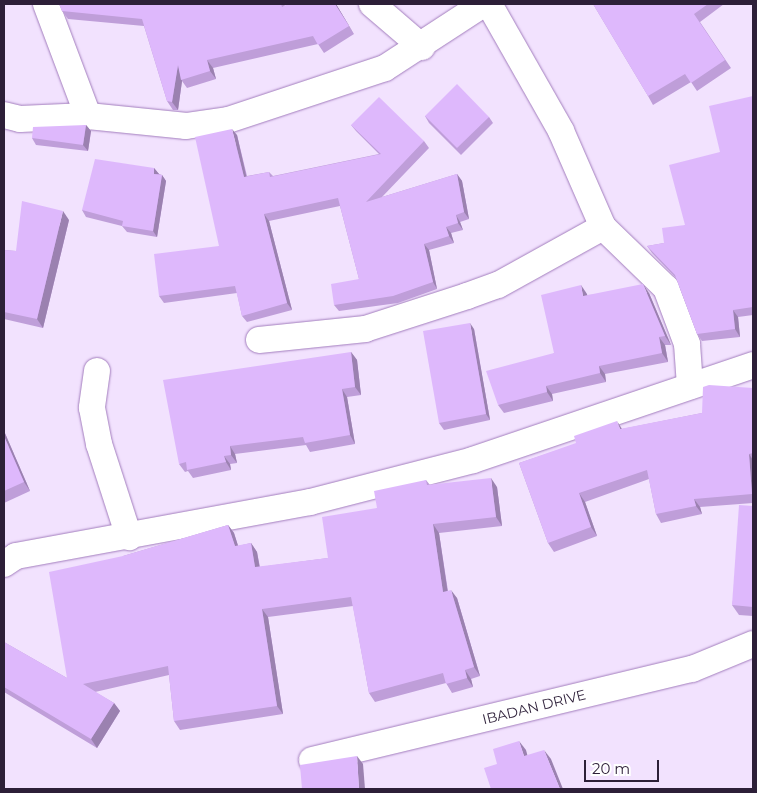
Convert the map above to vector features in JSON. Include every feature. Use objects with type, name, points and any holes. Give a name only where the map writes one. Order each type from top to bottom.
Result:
[{"type":"street","points":[[46,4],[88,116]]},
{"type":"street","points":[[372,4],[422,47]]},
{"type":"street","points":[[4,115],[20,119],[88,116],[186,126],[228,120],[341,84],[422,47],[483,4]]},
{"type":"street","points":[[489,4],[561,131],[603,227],[666,288],[687,344],[690,386]]},
{"type":"street","points":[[259,340],[365,329],[467,296],[498,285],[603,227]]},
{"type":"street","points":[[4,564],[16,556],[129,537],[310,502],[473,460],[753,365]]},
{"type":"street","points":[[97,371],[92,408],[98,435],[129,537]]},
{"type":"street","name":"IBADAN DRIVE","points":[[312,760],[692,669],[753,644]]},
{"type":"building","points":[[59,4],[281,4],[282,7],[288,4],[335,4],[349,26],[318,45],[313,36],[207,60],[210,71],[181,80],[178,65],[172,102],[167,101],[142,19],[62,11]]},
{"type":"building","points":[[593,4],[708,4],[694,14],[725,60],[691,83],[685,74],[648,96]]},
{"type":"building","points":[[457,84],[489,117],[457,148],[425,116]]},
{"type":"building","points":[[753,96],[753,307],[733,310],[735,329],[697,334],[675,275],[647,246],[664,243],[662,228],[685,225],[669,165],[720,152],[709,106]]},
{"type":"building","points":[[379,97],[424,141],[366,202],[457,174],[464,212],[456,215],[458,223],[446,227],[449,236],[424,244],[433,282],[393,296],[334,305],[331,284],[359,279],[338,198],[264,214],[287,303],[242,316],[235,286],[159,296],[154,254],[219,246],[195,137],[232,129],[244,177],[269,172],[270,177],[381,154],[351,125]]},
{"type":"building","points":[[86,125],[83,145],[32,138],[33,127]]},
{"type":"building","points":[[95,159],[154,168],[154,174],[162,175],[153,231],[122,226],[123,221],[82,210]]},
{"type":"building","points":[[22,201],[63,211],[37,319],[4,312],[4,250],[16,251]]},
{"type":"building","points":[[643,284],[665,336],[659,337],[662,353],[599,366],[600,373],[546,386],[547,392],[498,405],[486,371],[554,353],[541,295],[581,285],[583,296]]},
{"type":"building","points":[[470,323],[486,414],[439,423],[423,331]]},
{"type":"building","points":[[351,352],[355,387],[342,389],[350,435],[305,443],[303,437],[230,446],[231,455],[224,456],[226,462],[187,470],[186,462],[179,464],[163,380]]},
{"type":"building","points":[[709,385],[753,388],[753,453],[749,454],[752,494],[694,499],[696,506],[656,514],[647,470],[579,493],[591,527],[548,543],[519,463],[576,443],[574,436],[617,421],[620,429],[702,413],[703,387]]},
{"type":"building","points":[[4,436],[24,482],[4,491]]},
{"type":"building","points":[[491,478],[496,517],[433,524],[443,592],[451,590],[474,667],[465,670],[467,678],[446,684],[443,673],[369,693],[351,597],[262,609],[277,706],[174,721],[168,666],[83,684],[114,703],[91,739],[4,687],[4,642],[67,678],[49,572],[123,556],[228,525],[235,546],[251,543],[255,567],[328,558],[322,517],[377,508],[374,491],[426,480],[427,485]]},
{"type":"building","points":[[739,505],[753,506],[753,607],[732,605]]},
{"type":"building","points":[[519,741],[524,756],[544,750],[560,789],[491,789],[484,768],[497,764],[493,749]]},
{"type":"building","points":[[357,756],[359,789],[302,789],[300,765]]}]
